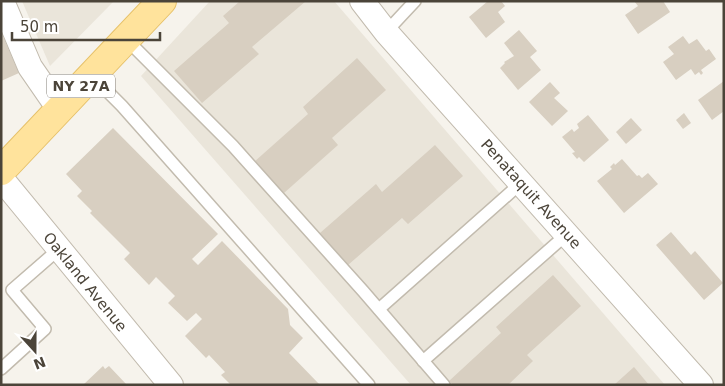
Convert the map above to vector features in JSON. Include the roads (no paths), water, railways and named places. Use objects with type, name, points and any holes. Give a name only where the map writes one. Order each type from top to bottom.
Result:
[{"type":"main road","name":"NY 27A","points":[[1,171],[162,1]]},
{"type":"street","points":[[2,1],[30,67],[59,109]]},
{"type":"street","name":"Penataquit Avenue","points":[[362,1],[386,32],[701,385]]},
{"type":"street","name":"Oakland Avenue","points":[[1,178],[171,385]]},
{"type":"lane","points":[[386,32],[415,1]]},
{"type":"lane","points":[[126,39],[233,146],[379,309],[444,385]]},
{"type":"lane","points":[[92,76],[122,106],[369,385]]},
{"type":"lane","points":[[379,309],[521,183]]},
{"type":"lane","points":[[423,361],[567,234]]},
{"type":"lane","points":[[1,369],[45,329],[12,290],[58,249]]}]
